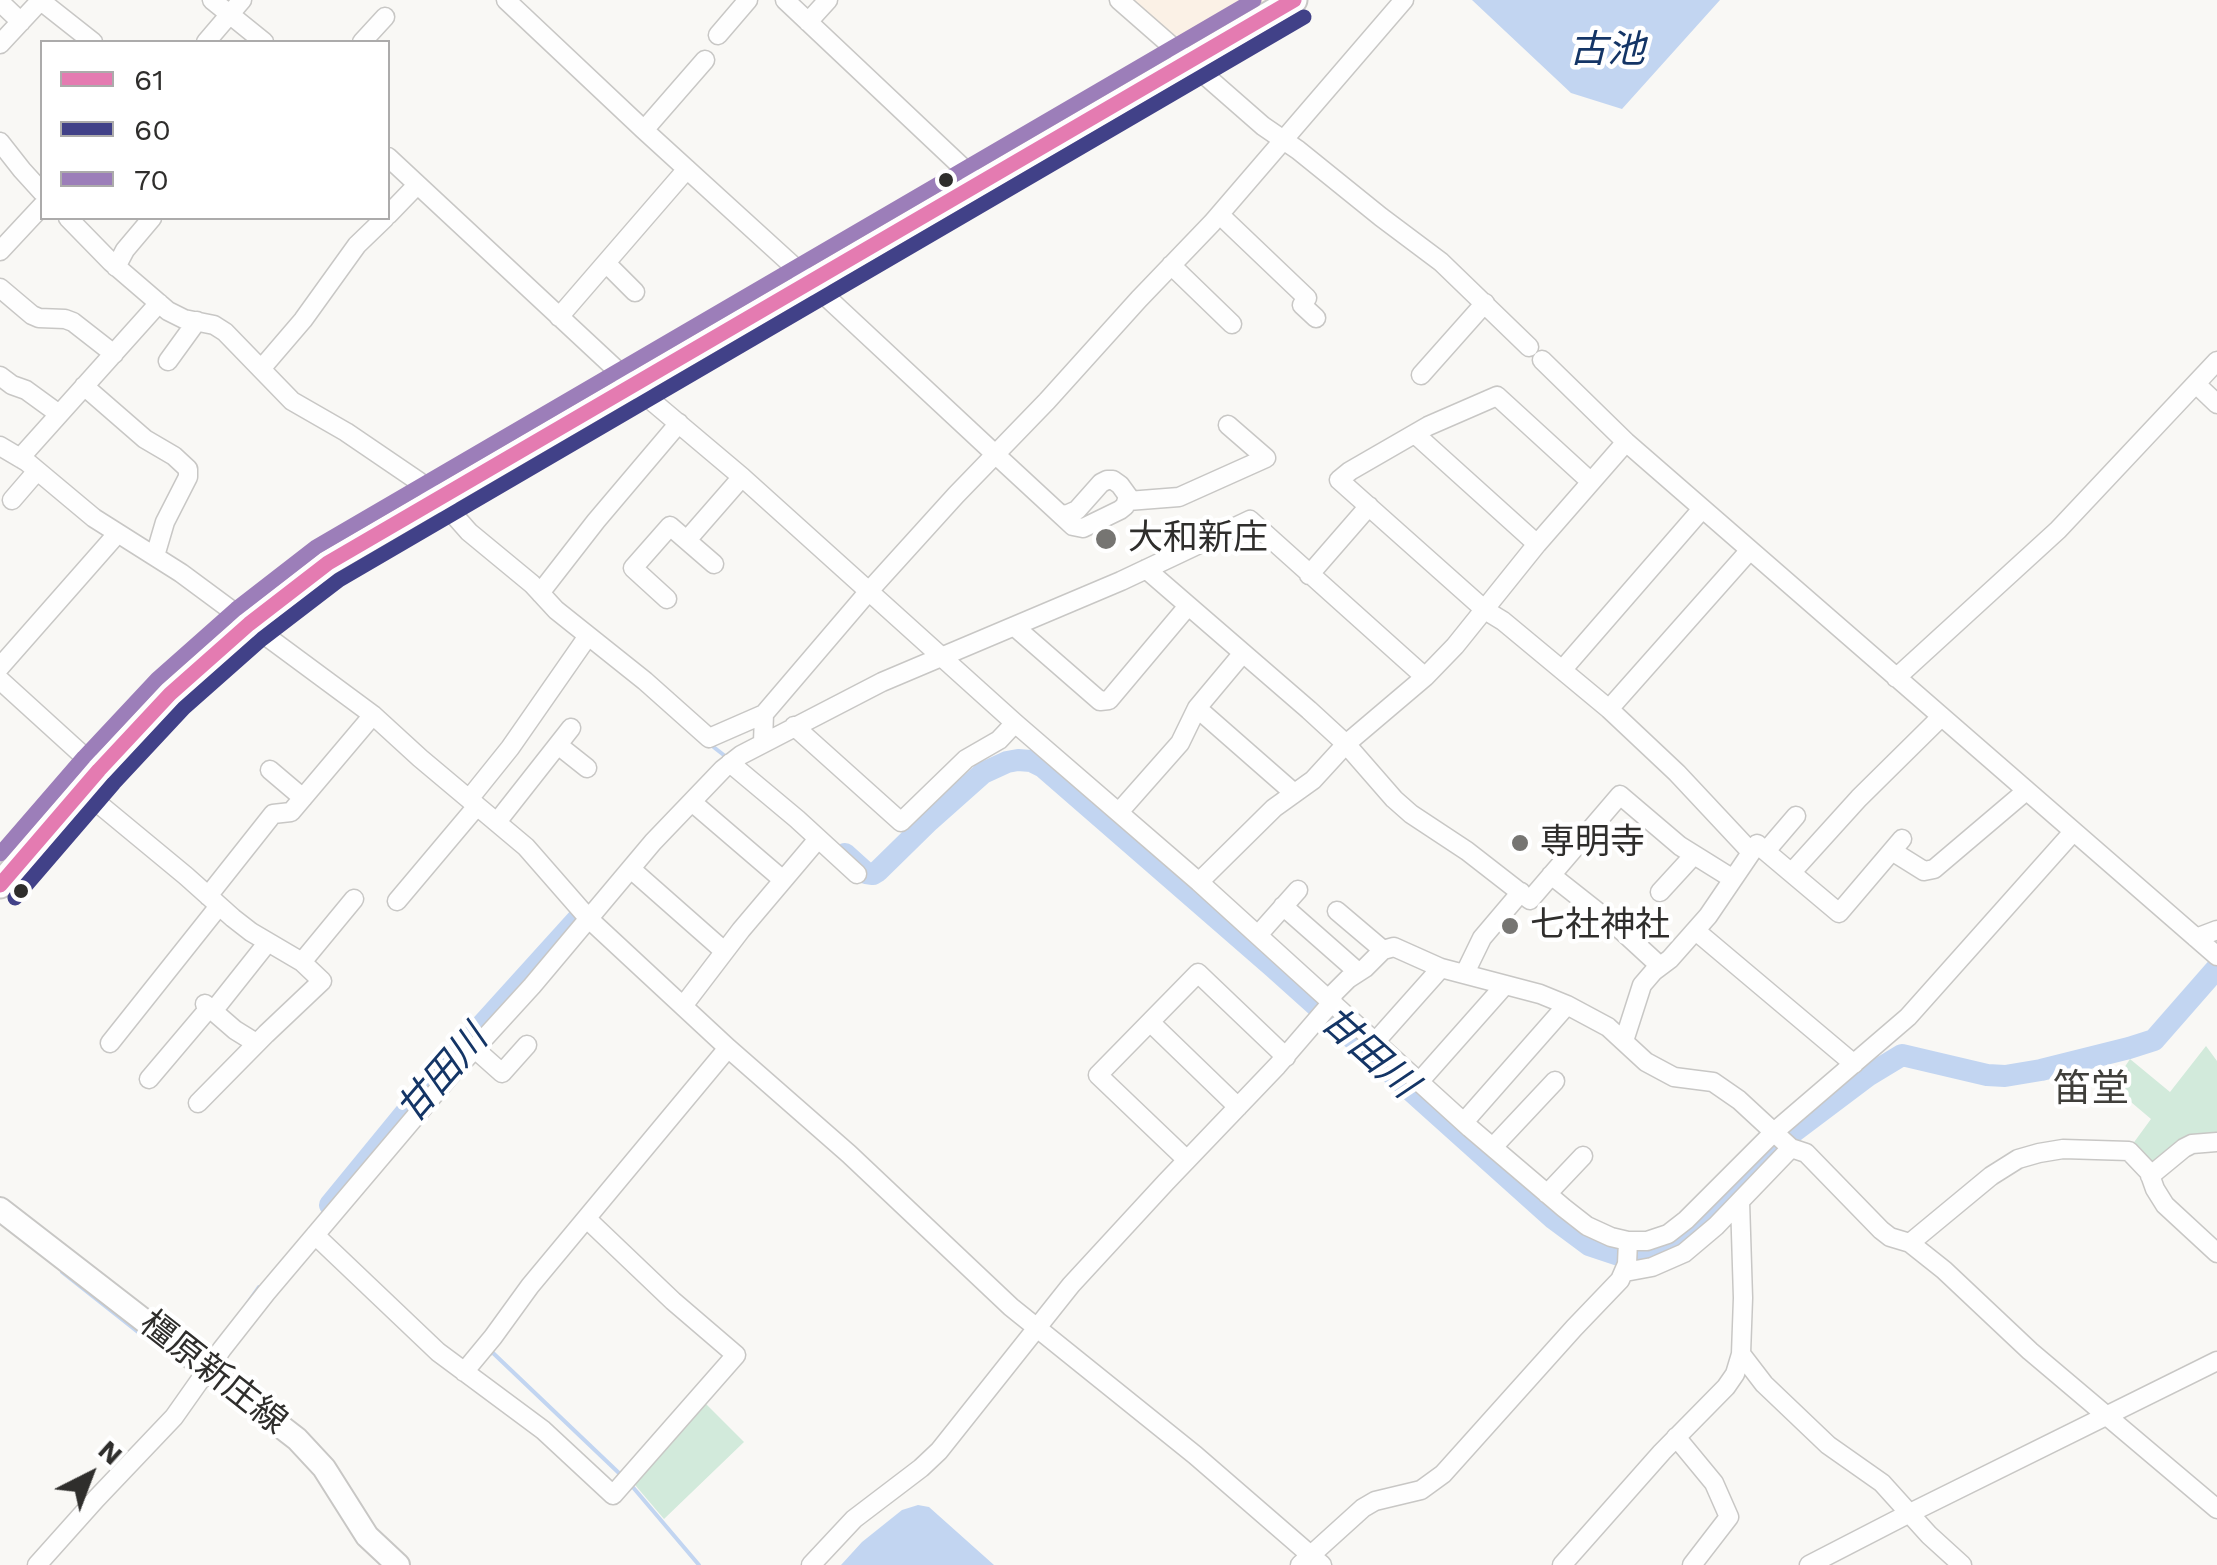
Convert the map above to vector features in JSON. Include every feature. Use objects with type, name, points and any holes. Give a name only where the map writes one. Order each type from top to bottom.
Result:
[{"type":"highway","points":[[0,885],[170,694],[248,624],[328,563],[1294,0]]},
{"type":"main road","name":"橿原新庄線","points":[[0,1209],[282,1426],[311,1452],[367,1536],[398,1565]]},
{"type":"street","points":[[0,44],[41,0],[91,40]]},
{"type":"street","points":[[212,0],[236,7],[262,40]]},
{"type":"street","points":[[506,0],[1078,528],[1120,510],[1128,501],[1179,497],[1266,458],[1228,425]]},
{"type":"street","points":[[718,35],[748,0]]},
{"type":"street","points":[[784,0],[979,183]]},
{"type":"street","points":[[808,22],[828,0]]},
{"type":"street","points":[[1119,0],[1263,126],[1442,262],[1626,442],[2216,956]]},
{"type":"street","points":[[70,220],[116,267],[176,316],[214,325],[225,332],[292,401],[380,454],[439,498],[469,532],[521,574],[586,640],[710,738],[764,714],[869,591],[1220,215],[1404,0]]},
{"type":"street","points":[[0,2],[21,22]]},
{"type":"street","points":[[208,40],[236,7]]},
{"type":"street","points":[[364,40],[384,17]]},
{"type":"street","points":[[644,130],[706,60]]},
{"type":"street","points":[[0,142],[40,190]]},
{"type":"street","points":[[390,159],[634,386],[742,477],[1014,724],[1258,935],[1327,1006],[1376,1041],[1493,1148],[1587,1226],[1611,1237],[1627,1256],[1652,1267],[1684,1253],[1740,1201],[1782,1140]]},
{"type":"street","points":[[559,317],[687,169]]},
{"type":"street","points":[[390,212],[417,185]]},
{"type":"street","points":[[0,251],[40,208]]},
{"type":"street","points":[[1220,215],[1307,298],[1302,304],[1316,318]]},
{"type":"street","points":[[116,267],[150,220]]},
{"type":"street","points":[[261,369],[323,294],[358,244],[382,220]]},
{"type":"street","points":[[608,264],[636,292]]},
{"type":"street","points":[[1171,265],[1232,324]]},
{"type":"street","points":[[0,288],[32,315],[73,322],[114,354]]},
{"type":"street","points":[[20,458],[159,303]]},
{"type":"street","points":[[1421,375],[1484,303]]},
{"type":"street","points":[[168,362],[196,320]]},
{"type":"street","points":[[1896,678],[2058,530],[2217,361]]},
{"type":"street","points":[[0,376],[59,414]]},
{"type":"street","points":[[2196,384],[2217,404]]},
{"type":"street","points":[[84,386],[144,439],[188,469],[188,477],[160,535],[156,556]]},
{"type":"street","points":[[1590,482],[1497,396],[1428,426],[1339,480],[1485,610],[1609,709],[1758,852],[1792,872],[1839,914],[1897,845],[1924,871],[1934,869],[2026,791]]},
{"type":"street","points":[[540,593],[679,423]]},
{"type":"street","points":[[1415,434],[1537,544]]},
{"type":"street","points":[[1199,882],[1274,808],[1313,780],[1346,744],[1424,677],[1626,442]]},
{"type":"street","points":[[0,446],[372,715],[498,822],[526,847],[589,919],[982,1281],[1195,1454],[1311,1562],[1363,1508],[1374,1501],[1421,1490],[1443,1474],[1620,1280],[1627,1256],[1647,1241],[1668,1234],[1782,1140],[1854,1064],[1921,1004],[2073,832]]},
{"type":"street","points":[[12,500],[38,471]]},
{"type":"street","points":[[687,540],[742,477]]},
{"type":"street","points":[[1061,514],[1077,510],[1107,480],[1126,490],[1128,501]]},
{"type":"street","points":[[1309,574],[1368,506]]},
{"type":"street","points":[[1562,669],[1702,509]]},
{"type":"street","points":[[38,1565],[174,1416],[246,1318],[438,1089],[631,869],[736,759],[882,682],[1250,520],[1424,677]]},
{"type":"street","points":[[668,598],[633,568],[670,526],[714,564]]},
{"type":"street","points":[[0,667],[117,534]]},
{"type":"street","points":[[1609,709],[1750,550]]},
{"type":"street","points":[[1146,569],[1346,744],[1412,814],[1530,900],[1620,795],[1694,856],[1733,879]]},
{"type":"street","points":[[1015,626],[1100,702],[1108,700],[1188,606]]},
{"type":"street","points":[[397,901],[473,802],[586,640]]},
{"type":"street","points":[[1119,812],[1180,743],[1197,708],[1244,652]]},
{"type":"street","points":[[0,680],[91,780],[214,901],[302,962],[322,981],[198,1103]]},
{"type":"street","points":[[1197,708],[1294,794]]},
{"type":"street","points":[[763,742],[764,714]]},
{"type":"street","points":[[110,1042],[273,814],[292,812],[372,715]]},
{"type":"street","points":[[1792,872],[1941,718]]},
{"type":"street","points":[[794,726],[902,822],[966,759],[999,740],[1014,724]]},
{"type":"street","points":[[498,822],[571,728]]},
{"type":"street","points":[[558,745],[587,768]]},
{"type":"street","points":[[736,759],[857,874]]},
{"type":"street","points":[[270,770],[303,798]]},
{"type":"street","points":[[692,802],[783,880]]},
{"type":"street","points":[[1624,1040],[1638,993],[1654,971],[1696,931],[1733,879],[1796,816]]},
{"type":"street","points":[[683,1006],[818,839]]},
{"type":"street","points":[[1660,892],[1694,856]]},
{"type":"street","points":[[631,869],[724,951]]},
{"type":"street","points":[[1551,875],[1660,966]]},
{"type":"street","points":[[1258,935],[1298,890]]},
{"type":"street","points":[[1465,973],[1482,938],[1520,892]]},
{"type":"street","points":[[302,962],[354,899]]},
{"type":"street","points":[[1283,906],[1358,972]]},
{"type":"street","points":[[1338,912],[1384,950]]},
{"type":"street","points":[[2196,938],[2217,930]]},
{"type":"street","points":[[1696,931],[1854,1064]]},
{"type":"street","points":[[149,1079],[208,1006],[268,942]]},
{"type":"street","points":[[811,1565],[854,1519],[938,1451],[1071,1285],[1286,1056],[1358,972],[1384,950],[1394,947],[1442,968],[1567,1005],[1608,1026],[1646,1062],[1674,1077],[1713,1082],[1782,1140],[1806,1153],[1890,1237],[1910,1243],[1968,1291],[2030,1351],[2217,1509]]},
{"type":"street","points":[[1376,1041],[1442,968]]},
{"type":"street","points":[[1187,1160],[1098,1075],[1198,974],[1286,1056]]},
{"type":"street","points":[[1420,1082],[1506,984]]},
{"type":"street","points":[[1464,1122],[1567,1005]]},
{"type":"street","points":[[208,1006],[256,1043]]},
{"type":"street","points":[[1150,1022],[1238,1107]]},
{"type":"street","points":[[476,1049],[502,1073],[527,1045]]},
{"type":"street","points":[[469,1366],[530,1286],[728,1048]]},
{"type":"street","points":[[1493,1148],[1555,1081]]},
{"type":"street","points":[[2150,1176],[2184,1148],[2217,1142]]},
{"type":"street","points":[[1910,1243],[1991,1176],[2018,1159],[2062,1149],[2129,1150],[2150,1176],[2165,1205],[2217,1253]]},
{"type":"street","points":[[1548,1194],[1583,1156]]},
{"type":"street","points":[[1562,1565],[1735,1374],[1741,1354],[1743,1298],[1740,1201]]},
{"type":"street","points":[[315,1235],[423,1338],[469,1366],[613,1495],[736,1355],[587,1219]]},
{"type":"street","points":[[1741,1354],[1764,1384],[1828,1445],[1882,1483],[1908,1514],[1962,1565]]},
{"type":"street","points":[[1810,1565],[2217,1360]]},
{"type":"street","points":[[1676,1437],[1714,1484],[1729,1517],[1692,1565]]},
{"type":"shaded area","points":[[1134,0],[1268,0],[1196,42],[1172,34]]},
{"type":"green space","points":[[2206,1046],[2217,1061],[2217,1136],[2153,1167],[2132,1145],[2151,1119],[2112,1086],[2130,1059],[2170,1092]]},
{"type":"green space","points":[[701,1399],[744,1442],[664,1519],[630,1479]]},
{"type":"water","name":"古池","points":[[1472,0],[1720,0],[1622,109],[1571,93]]},
{"type":"water","points":[[918,1505],[929,1507],[994,1565],[841,1565],[862,1542],[902,1510]]},
{"type":"waterway","points":[[711,745],[725,756]]},
{"type":"waterway","name":"甘田川","points":[[845,854],[866,873],[873,874],[983,773],[1018,760],[1043,767],[1554,1219],[1589,1245],[1622,1256],[1655,1253],[1682,1240],[1776,1145],[1902,1055],[2005,1076],[2129,1048],[2154,1040],[2217,968]]},
{"type":"waterway","name":"甘田川","points":[[330,1205],[434,1078],[577,920]]},
{"type":"waterway","points":[[62,1272],[148,1340]]},
{"type":"waterway","points":[[247,1304],[259,1287]]},
{"type":"waterway","points":[[490,1354],[621,1475]]},
{"type":"waterway","points":[[631,1485],[699,1565]]},
{"type":"transit line","name":"70","points":[[0,854],[157,679],[236,609],[316,547],[1254,0]]},
{"type":"transit line","name":"61","points":[[0,885],[170,694],[249,624],[328,563],[1294,0]]},
{"type":"transit line","name":"60","points":[[15,898],[184,708],[262,639],[339,580],[1304,17]]},
{"type":"place","name":"大和新庄","points":[[1106,539]]},
{"type":"place","name":"専明寺","points":[[1520,843]]},
{"type":"place","name":"七社神社","points":[[1510,926]]},
{"type":"district","name":"笛堂","points":[[2091,1090]]}]
